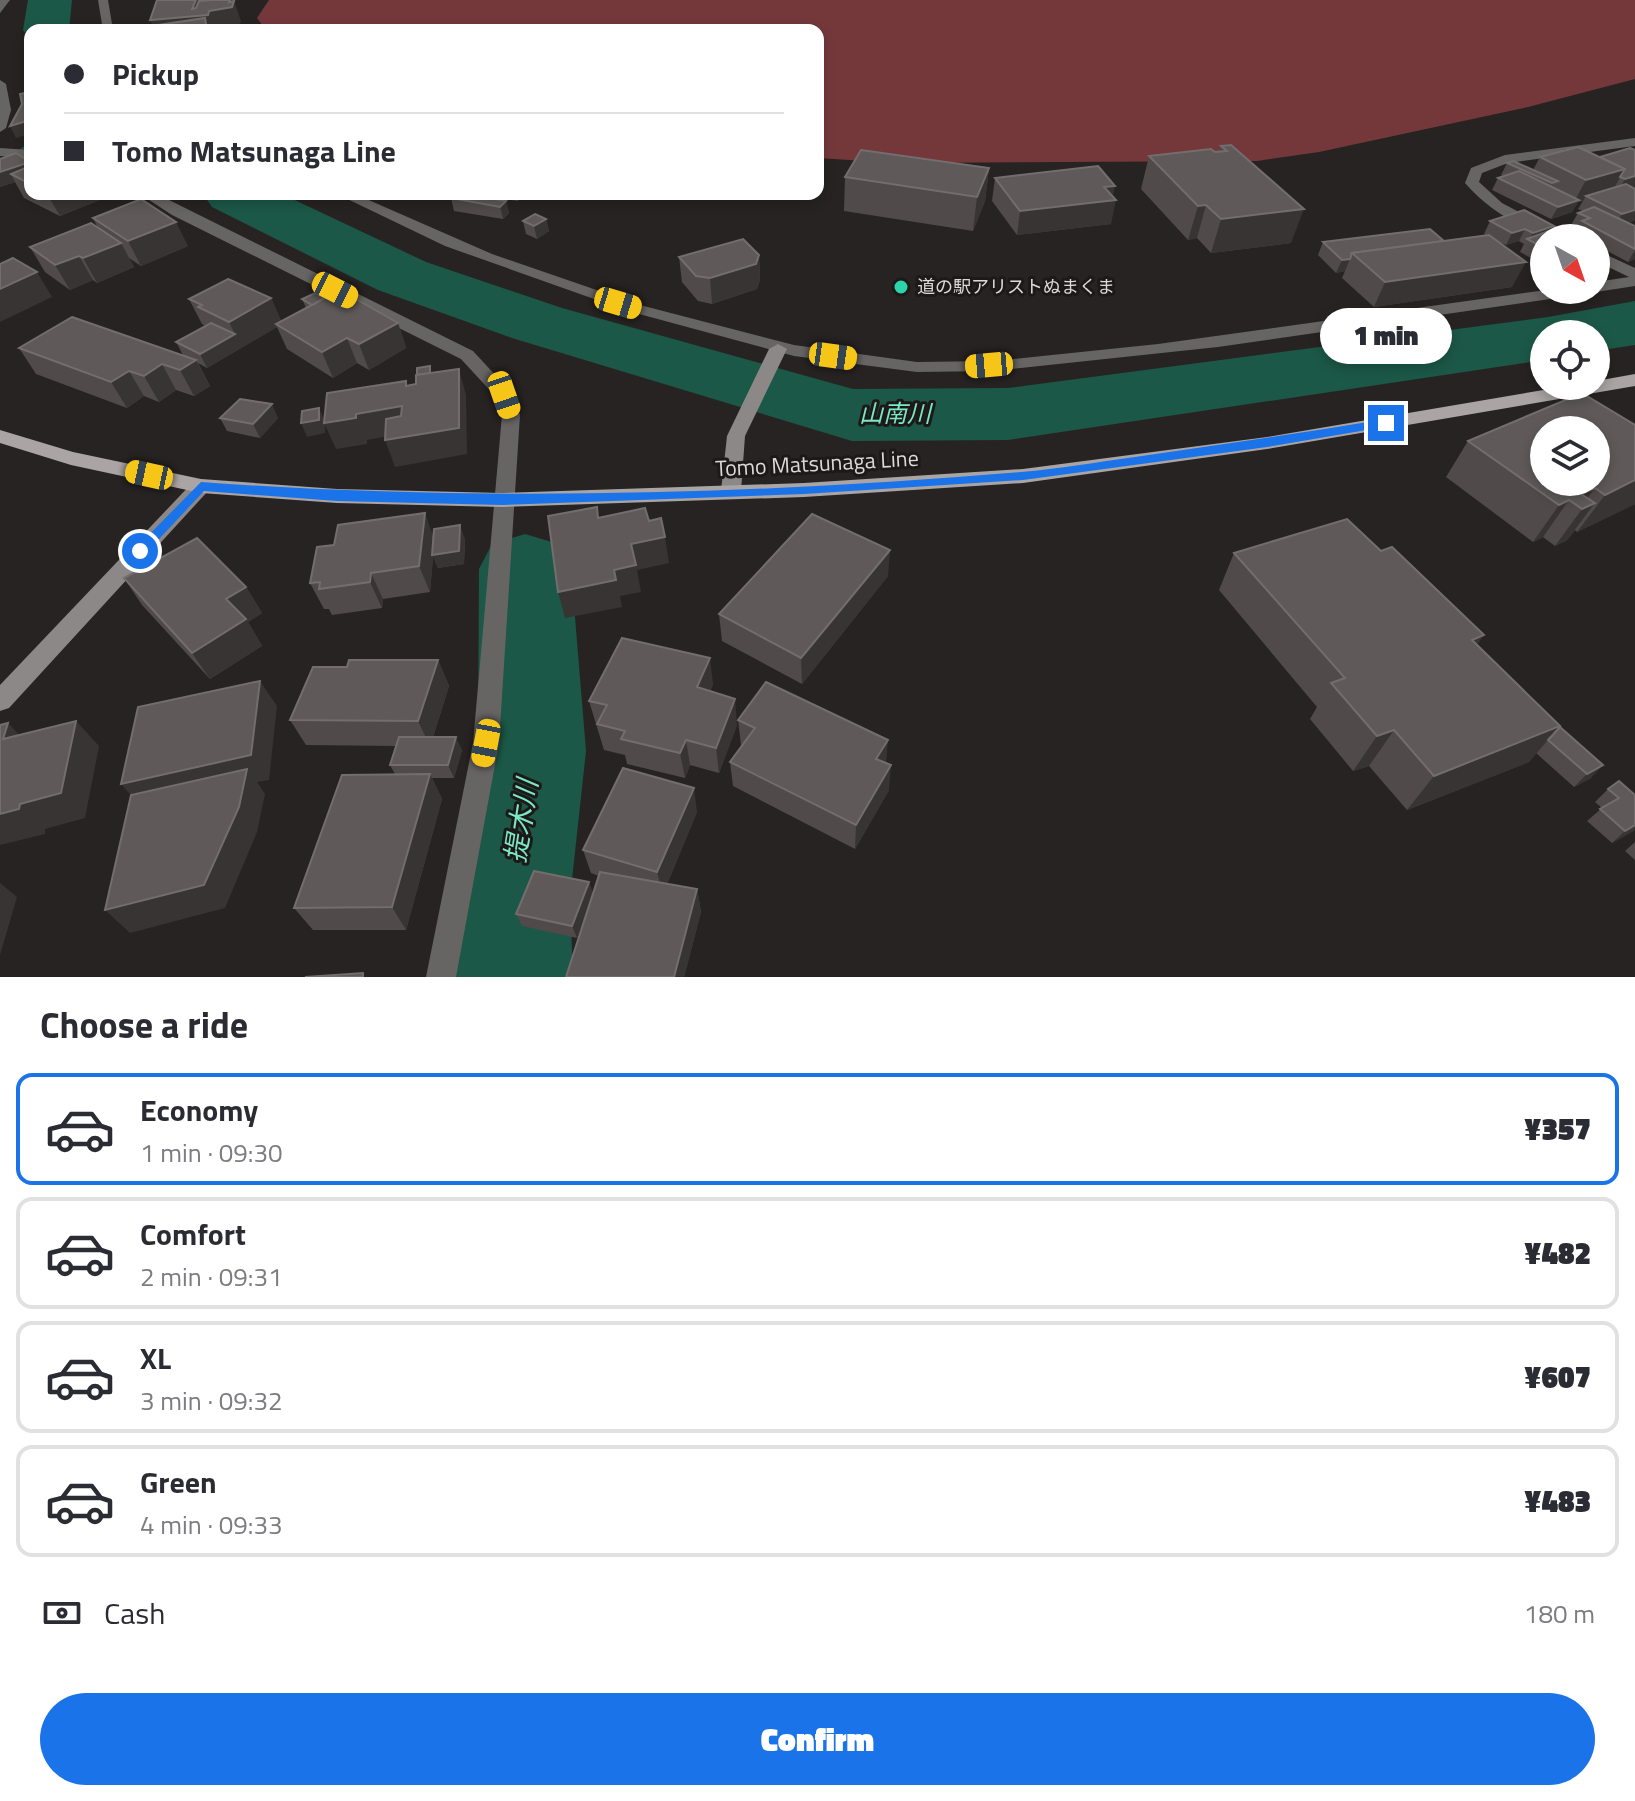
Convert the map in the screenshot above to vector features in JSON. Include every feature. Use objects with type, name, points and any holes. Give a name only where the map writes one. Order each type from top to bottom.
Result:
[{"type":"main road","name":"Tomo Matsunaga Line","points":[[1610,385],[1635,380]]},
{"type":"main road","name":"Tomo Matsunaga Line","points":[[0,436],[71,458],[201,486],[337,496],[502,500],[1023,476],[1267,443],[1530,399]]},
{"type":"street","points":[[0,10],[5,0]]},
{"type":"street","points":[[103,0],[107,24]]},
{"type":"street","points":[[0,84],[5,110],[0,128]]},
{"type":"street","points":[[1533,224],[1497,206],[1472,183],[1476,171],[1505,159],[1635,142]]},
{"type":"street","points":[[3,152],[24,154]]},
{"type":"street","points":[[157,200],[467,355],[504,395],[511,415],[502,500],[486,743],[441,977]]},
{"type":"street","points":[[356,200],[400,223],[540,279],[775,356],[959,368],[1221,344],[1530,297]]},
{"type":"street","points":[[1610,262],[1635,274]]},
{"type":"street","points":[[1610,285],[1635,281]]},
{"type":"street","points":[[731,491],[736,436],[775,356]]},
{"type":"street","points":[[1573,400],[1588,411]]},
{"type":"street","points":[[0,701],[201,486]]},
{"type":"shaded area","points":[[269,0],[1635,0],[1635,79],[1528,107],[1319,152],[1257,161],[897,163],[824,158],[824,24],[262,24],[257,18]]},
{"type":"building","points":[[157,0],[196,0],[192,9],[199,1],[234,1],[232,7],[209,11],[208,15],[150,20]]},
{"type":"building","points":[[205,18],[206,24],[164,24]]},
{"type":"building","points":[[24,93],[24,122],[10,126],[22,104],[20,94]]},
{"type":"building","points":[[1231,145],[1304,209],[1221,219],[1206,205],[1198,206],[1149,156],[1211,149],[1215,152],[1227,151],[1221,146]]},
{"type":"building","points":[[1578,147],[1625,169],[1586,180],[1540,157]]},
{"type":"building","points":[[1630,148],[1635,150],[1635,176],[1625,179],[1620,177],[1625,169],[1600,157]]},
{"type":"building","points":[[861,150],[989,168],[977,197],[845,177]]},
{"type":"building","points":[[16,153],[24,158],[24,164],[0,172],[0,159]]},
{"type":"building","points":[[1513,161],[1558,181],[1552,183],[1507,163]]},
{"type":"building","points":[[1098,166],[1115,186],[1104,187],[1116,200],[1020,211],[995,178]]},
{"type":"building","points":[[24,169],[24,181],[11,174]]},
{"type":"building","points":[[1519,171],[1579,200],[1558,207],[1498,178]]},
{"type":"building","points":[[1626,184],[1635,189],[1635,210],[1622,214],[1586,196]]},
{"type":"building","points":[[143,200],[176,222],[128,241],[93,218]]},
{"type":"building","points":[[462,200],[506,201],[500,207]]},
{"type":"building","points":[[1594,207],[1635,226],[1635,249],[1610,236],[1610,224],[1588,224],[1582,221],[1590,218],[1578,213]]},
{"type":"building","points":[[1524,210],[1550,224],[1530,224],[1530,232],[1525,229],[1512,233],[1490,221]]},
{"type":"building","points":[[535,214],[546,219],[534,226],[523,221]]},
{"type":"building","points":[[91,223],[121,243],[55,265],[30,247]]},
{"type":"building","points":[[1430,229],[1444,241],[1352,253],[1350,259],[1342,260],[1323,242]]},
{"type":"building","points":[[1489,235],[1526,262],[1385,282],[1352,253]]},
{"type":"building","points":[[743,239],[759,255],[756,264],[710,278],[696,276],[679,257]]},
{"type":"building","points":[[13,258],[37,272],[0,289],[0,264]]},
{"type":"building","points":[[228,279],[271,298],[229,322],[198,307],[202,305],[189,299]]},
{"type":"building","points":[[340,290],[398,323],[359,344],[347,338],[322,352],[276,324]]},
{"type":"building","points":[[315,293],[324,298],[312,305],[302,299]]},
{"type":"building","points":[[72,317],[196,360],[180,370],[162,364],[144,376],[129,371],[111,382],[19,348]]},
{"type":"building","points":[[211,323],[235,334],[200,354],[176,342]]},
{"type":"building","points":[[430,366],[430,373],[417,375],[417,368]]},
{"type":"building","points":[[459,369],[459,428],[385,440],[386,419],[401,416],[402,406],[324,423],[327,393],[406,381],[406,386],[416,384],[416,375]]},
{"type":"building","points":[[240,399],[272,404],[253,424],[220,418]]},
{"type":"building","points":[[1565,400],[1594,400],[1635,425],[1635,480],[1610,492],[1610,416],[1530,416],[1530,485],[1468,441]]},
{"type":"building","points":[[319,408],[319,420],[301,423],[302,411]]},
{"type":"building","points":[[1546,496],[1584,496],[1595,503],[1582,509],[1569,500],[1559,505]]},
{"type":"building","points":[[597,507],[598,518],[645,508],[649,521],[661,518],[665,537],[631,544],[636,565],[614,570],[616,580],[558,592],[548,516]]},
{"type":"building","points":[[425,513],[419,566],[371,573],[370,582],[319,589],[320,582],[310,583],[317,547],[334,545],[338,525]]},
{"type":"building","points":[[812,514],[890,550],[801,658],[719,614]]},
{"type":"building","points":[[1347,519],[1381,551],[1392,547],[1484,635],[1472,640],[1560,726],[1434,776],[1394,730],[1377,736],[1331,683],[1345,678],[1234,553]]},
{"type":"building","points":[[460,525],[459,551],[432,555],[434,529]]},
{"type":"building","points":[[197,538],[246,587],[226,599],[246,619],[192,653],[124,578]]},
{"type":"building","points":[[622,638],[710,658],[697,687],[735,699],[716,748],[686,740],[680,753],[621,739],[625,731],[597,724],[607,705],[589,701]]},
{"type":"building","points":[[349,660],[438,660],[418,721],[290,720],[313,667],[347,667]]},
{"type":"building","points":[[260,681],[251,755],[121,784],[138,707]]},
{"type":"building","points":[[766,682],[888,740],[876,759],[891,765],[856,825],[730,762],[755,728],[738,720]]},
{"type":"building","points":[[76,721],[61,793],[20,804],[19,809],[0,814],[0,725],[8,723],[3,739]]},
{"type":"building","points":[[1560,727],[1603,765],[1587,774],[1548,740]]},
{"type":"building","points":[[399,737],[456,737],[448,765],[390,765]]},
{"type":"building","points":[[623,768],[694,788],[657,872],[583,850]]},
{"type":"building","points":[[247,769],[239,807],[204,885],[105,910],[131,795]]},
{"type":"building","points":[[430,774],[392,907],[294,908],[342,775]]},
{"type":"building","points":[[1619,781],[1635,795],[1635,825],[1625,831],[1600,809],[1619,798],[1608,789]]},
{"type":"building","points":[[534,871],[589,882],[572,926],[516,914]]},
{"type":"building","points":[[600,872],[697,889],[674,977],[566,977]]},
{"type":"building","points":[[363,973],[363,977],[305,977]]},
{"type":"waterway","name":"山南川","points":[[47,24],[50,0]]},
{"type":"waterway","points":[[0,167],[24,149]]},
{"type":"waterway","name":"山南川","points":[[245,200],[402,276],[537,323],[852,415],[1008,414],[1530,340]]},
{"type":"waterway","name":"山南川","points":[[1610,327],[1635,323]]},
{"type":"waterway","name":"提木川","points":[[509,977],[509,898],[532,751],[525,569]]},
{"type":"place","name":"道の駅アリストぬまくま","points":[[901,287]]},
{"type":"route","points":[[140,551],[201,486],[337,496],[502,500],[804,490],[1023,476],[1267,443],[1386,423]]}]
